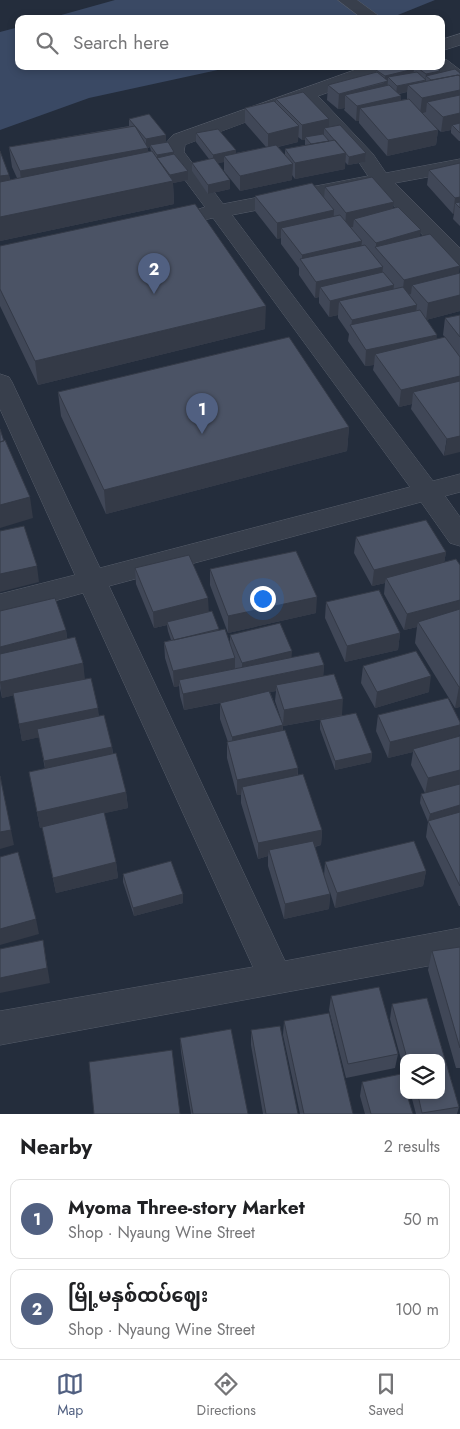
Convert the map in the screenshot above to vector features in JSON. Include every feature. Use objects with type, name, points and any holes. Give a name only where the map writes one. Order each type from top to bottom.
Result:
[{"type":"street","points":[[346,0],[369,15]]},
{"type":"street","points":[[445,45],[460,39]]},
{"type":"street","points":[[445,67],[460,79]]},
{"type":"street","points":[[373,70],[180,139],[175,144],[174,152],[460,536]]},
{"type":"street","points":[[306,94],[366,158],[380,180],[460,260]]},
{"type":"street","points":[[181,218],[460,165]]},
{"type":"street","points":[[0,382],[276,979]]},
{"type":"street","points":[[0,606],[460,483]]},
{"type":"street","points":[[0,1028],[460,944]]},
{"type":"water","points":[[115,0],[435,0],[398,15],[61,15]]},
{"type":"water","points":[[15,28],[15,70],[218,70],[89,98],[0,130],[0,32]]},
{"type":"building","points":[[455,69],[460,73],[460,76],[431,80],[426,76]]},
{"type":"building","points":[[376,70],[410,70],[385,76]]},
{"type":"building","points":[[420,70],[440,71],[426,74]]},
{"type":"building","points":[[377,72],[388,81],[339,94],[328,85]]},
{"type":"building","points":[[417,72],[426,80],[397,86],[388,77]]},
{"type":"building","points":[[460,76],[460,90],[422,98],[408,85]]},
{"type":"building","points":[[389,85],[401,96],[357,106],[345,95]]},
{"type":"building","points":[[303,92],[329,119],[302,125],[276,99]]},
{"type":"building","points":[[460,95],[460,113],[443,117],[427,102]]},
{"type":"building","points":[[409,99],[438,130],[388,140],[360,108]]},
{"type":"building","points":[[274,101],[299,126],[268,134],[245,108]]},
{"type":"building","points":[[149,114],[166,135],[146,139],[129,119]]},
{"type":"building","points":[[460,123],[460,133],[452,125]]},
{"type":"building","points":[[340,125],[366,153],[349,157],[324,128]]},
{"type":"building","points":[[135,126],[148,148],[20,171],[9,147]]},
{"type":"building","points":[[218,129],[236,150],[213,155],[196,133]]},
{"type":"building","points":[[323,134],[329,141],[311,144],[305,137]]},
{"type":"building","points":[[335,140],[346,153],[295,163],[285,149]]},
{"type":"building","points":[[168,142],[174,152],[157,155],[150,145]]},
{"type":"building","points":[[276,145],[293,164],[240,176],[224,156]]},
{"type":"building","points":[[0,151],[9,175],[0,176]]},
{"type":"building","points":[[152,151],[173,181],[0,217],[0,182]]},
{"type":"building","points":[[174,154],[188,171],[170,175],[157,158]]},
{"type":"building","points":[[214,158],[230,180],[208,185],[192,163]]},
{"type":"building","points":[[460,163],[460,197],[455,198],[429,170]]},
{"type":"building","points":[[372,177],[394,202],[346,213],[325,187]]},
{"type":"building","points":[[312,183],[334,210],[277,223],[255,196]]},
{"type":"building","points":[[195,204],[266,306],[35,361],[0,289],[0,246]]},
{"type":"building","points":[[398,207],[421,230],[376,243],[354,219]]},
{"type":"building","points":[[340,215],[362,241],[302,255],[281,228]]},
{"type":"building","points":[[430,234],[460,266],[404,280],[375,247]]},
{"type":"building","points":[[365,245],[383,267],[316,282],[300,259]]},
{"type":"building","points":[[383,272],[394,285],[330,301],[320,287]]},
{"type":"building","points":[[460,273],[460,295],[428,303],[412,285]]},
{"type":"building","points":[[403,287],[417,305],[352,320],[339,301]]},
{"type":"building","points":[[420,310],[437,335],[366,350],[350,325]]},
{"type":"building","points":[[460,315],[460,337],[445,318]]},
{"type":"building","points":[[289,337],[349,427],[104,490],[58,392]]},
{"type":"building","points":[[445,337],[460,357],[460,376],[401,390],[375,354]]},
{"type":"building","points":[[460,381],[460,436],[447,439],[413,392]]},
{"type":"building","points":[[0,429],[4,441],[0,442]]},
{"type":"building","points":[[5,440],[30,497],[0,505],[0,442]]},
{"type":"building","points":[[426,520],[446,552],[374,570],[356,537]]},
{"type":"building","points":[[24,526],[37,566],[0,574],[0,531]]},
{"type":"building","points":[[296,551],[317,597],[228,616],[210,569]]},
{"type":"building","points":[[189,555],[208,598],[153,612],[135,568]]},
{"type":"building","points":[[456,559],[460,565],[460,600],[407,614],[386,578]]},
{"type":"building","points":[[379,590],[400,633],[347,646],[326,602]]},
{"type":"building","points":[[55,598],[66,630],[0,647],[0,611]]},
{"type":"building","points":[[460,609],[460,687],[459,687],[418,622]]},
{"type":"building","points":[[212,611],[219,629],[174,640],[167,622]]},
{"type":"building","points":[[280,623],[292,651],[242,663],[230,635]]},
{"type":"building","points":[[225,629],[235,658],[173,671],[164,642]]},
{"type":"building","points":[[75,637],[83,663],[0,682],[0,654]]},
{"type":"building","points":[[416,651],[431,676],[377,692],[363,666]]},
{"type":"building","points":[[319,652],[324,665],[183,694],[179,680]]},
{"type":"building","points":[[334,674],[343,699],[284,710],[276,685]]},
{"type":"building","points":[[91,678],[98,708],[19,724],[13,693]]},
{"type":"building","points":[[269,691],[283,725],[232,737],[220,703]]},
{"type":"building","points":[[448,698],[460,725],[390,742],[378,715]]},
{"type":"building","points":[[356,713],[372,753],[335,761],[320,720]]},
{"type":"building","points":[[104,715],[112,747],[44,761],[37,729]]},
{"type":"building","points":[[285,730],[298,768],[237,780],[227,742]]},
{"type":"building","points":[[460,736],[460,770],[428,778],[413,749]]},
{"type":"building","points":[[116,753],[126,792],[37,812],[29,772]]},
{"type":"building","points":[[303,774],[322,830],[258,843],[242,787]]},
{"type":"building","points":[[0,776],[11,830],[0,832]]},
{"type":"building","points":[[460,784],[460,805],[430,814],[421,794]]},
{"type":"building","points":[[104,812],[116,862],[53,878],[42,827]]},
{"type":"building","points":[[460,812],[460,886],[428,821]]},
{"type":"building","points":[[313,841],[330,894],[285,904],[269,850]]},
{"type":"building","points":[[414,841],[426,871],[337,893],[325,862]]},
{"type":"building","points":[[18,852],[36,919],[0,929],[0,857]]},
{"type":"building","points":[[171,861],[183,894],[133,908],[123,874]]},
{"type":"building","points":[[43,940],[47,968],[0,978],[0,949]]},
{"type":"building","points":[[460,947],[460,1048],[432,951]]},
{"type":"building","points":[[379,987],[398,1054],[348,1064],[331,996]]},
{"type":"building","points":[[427,998],[443,1054],[406,1054],[392,1004]]},
{"type":"building","points":[[329,1013],[353,1114],[304,1114],[284,1021]]},
{"type":"building","points":[[280,1026],[298,1114],[266,1114],[251,1030]]},
{"type":"building","points":[[231,1029],[248,1114],[193,1114],[180,1038]]},
{"type":"building","points":[[172,1050],[180,1114],[94,1114],[89,1062]]},
{"type":"building","points":[[445,1059],[459,1107],[422,1113],[419,1099],[445,1099]]},
{"type":"building","points":[[400,1074],[400,1099],[408,1099],[413,1114],[371,1114],[362,1082]]},
{"type":"place","name":"မြို့မနှစ်ထပ်ဈေး","points":[[154,294]]},
{"type":"place","name":"Myoma Three-story Market","points":[[202,434]]}]
